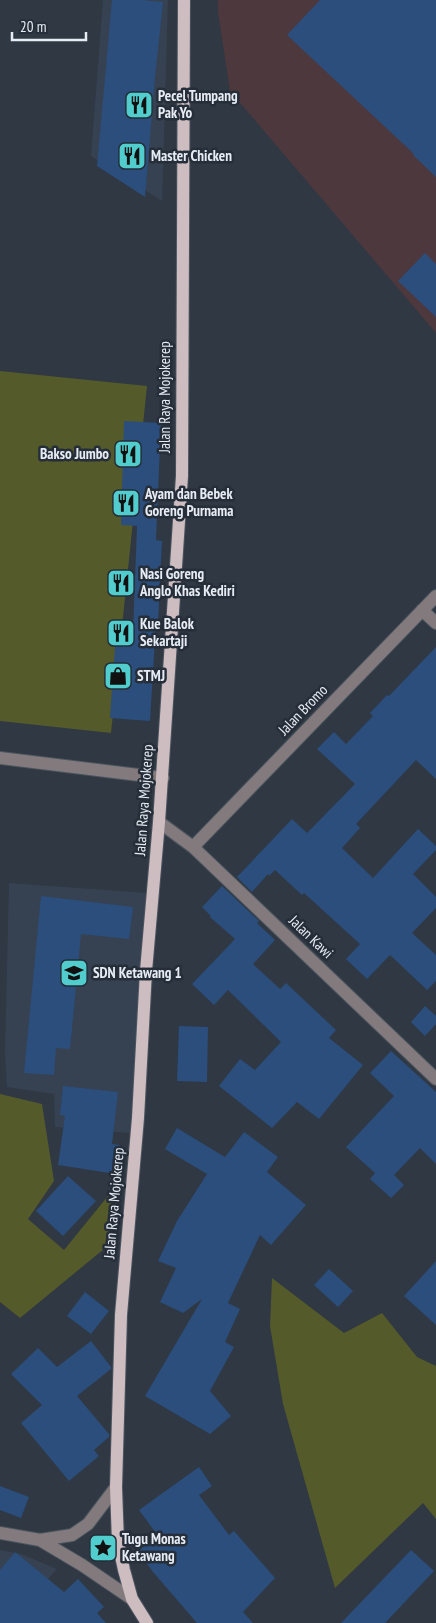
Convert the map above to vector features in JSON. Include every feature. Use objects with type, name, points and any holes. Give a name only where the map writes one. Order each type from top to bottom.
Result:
[{"type":"main road","name":"Jalan Raya Mojokerep","points":[[147,1623],[132,1600],[118,1542],[116,1486],[121,1315],[138,1118],[146,971],[160,822],[182,476],[184,0]]},
{"type":"street","name":"Jalan Bromo","points":[[193,847],[436,596]]},
{"type":"street","points":[[422,610],[436,623]]},
{"type":"street","points":[[0,758],[163,778]]},
{"type":"street","name":"Jalan Kawi","points":[[160,822],[193,847],[436,1079]]},
{"type":"street","points":[[0,1533],[40,1540],[72,1535],[88,1524],[116,1486]]},
{"type":"street","points":[[40,1540],[82,1565],[132,1600]]},
{"type":"shaded area","points":[[103,0],[168,0],[162,201],[91,156]]},
{"type":"shaded area","points":[[218,0],[436,0],[436,333],[230,91],[218,12]]},
{"type":"shaded area","name":"SDN Ketawang 1","points":[[9,883],[147,893],[130,1133],[55,1127],[54,1094],[7,1087],[5,1052]]},
{"type":"shaded area","points":[[0,1550],[21,1554],[57,1569],[8,1623],[0,1623]]},
{"type":"green space","points":[[0,371],[147,386],[111,733],[0,721]]},
{"type":"green space","points":[[0,1094],[42,1104],[54,1181],[28,1219],[64,1250],[112,1191],[110,1244],[20,1318],[0,1302]]},
{"type":"green space","points":[[272,1278],[344,1333],[382,1313],[417,1357],[436,1366],[436,1519],[423,1503],[335,1588],[283,1404],[270,1326]]},
{"type":"building","points":[[112,0],[163,2],[145,197],[97,166]]},
{"type":"building","points":[[320,0],[436,0],[436,177],[287,35]]},
{"type":"building","points":[[425,253],[436,264],[436,317],[398,281]]},
{"type":"building","points":[[124,421],[161,423],[156,540],[162,541],[150,721],[110,718],[116,632],[133,633],[137,526],[121,525]]},
{"type":"building","points":[[436,647],[436,779],[416,760],[356,824],[360,828],[342,848],[373,878],[418,829],[436,846],[436,850],[413,874],[436,897],[436,908],[412,933],[436,955],[436,981],[427,990],[390,955],[367,979],[346,959],[360,944],[304,893],[302,895],[275,870],[269,876],[268,874],[252,892],[237,877],[292,819],[307,833],[355,784],[317,749],[334,732],[346,744],[373,716],[370,713]]},
{"type":"building","points":[[222,886],[259,921],[257,923],[275,940],[253,964],[280,989],[286,983],[336,1030],[329,1038],[363,1065],[319,1119],[297,1102],[272,1128],[219,1086],[240,1059],[255,1070],[281,1042],[228,990],[214,1005],[192,984],[235,939],[210,917],[202,907]]},
{"type":"building","points":[[41,896],[133,907],[129,939],[81,934],[70,1049],[56,1048],[54,1075],[24,1073]]},
{"type":"building","points":[[425,1006],[436,1016],[436,1024],[425,1036],[411,1022]]},
{"type":"building","points":[[179,1026],[208,1027],[207,1082],[177,1081]]},
{"type":"building","points":[[391,1051],[436,1092],[436,1164],[420,1148],[394,1175],[404,1185],[391,1198],[370,1179],[375,1173],[346,1147],[394,1096],[370,1073]]},
{"type":"building","points":[[63,1086],[118,1092],[112,1144],[120,1145],[116,1174],[58,1165],[65,1116],[60,1115]]},
{"type":"building","points":[[177,1128],[225,1157],[244,1132],[278,1157],[267,1172],[306,1205],[271,1245],[260,1235],[228,1303],[240,1309],[225,1342],[234,1347],[210,1391],[231,1416],[210,1434],[145,1396],[202,1299],[183,1313],[160,1302],[176,1268],[158,1261],[177,1221],[207,1174],[165,1149]]},
{"type":"building","points":[[68,1176],[96,1201],[63,1236],[36,1211]]},
{"type":"building","points":[[436,1261],[436,1325],[404,1296]]},
{"type":"building","points":[[329,1269],[353,1291],[338,1307],[314,1285]]},
{"type":"building","points":[[85,1292],[109,1311],[91,1334],[67,1316]]},
{"type":"building","points":[[91,1341],[111,1369],[77,1396],[109,1434],[109,1437],[94,1450],[99,1456],[69,1481],[21,1423],[42,1405],[11,1374],[38,1348],[57,1367]]},
{"type":"building","points":[[199,1467],[212,1486],[199,1495],[229,1535],[234,1531],[275,1578],[243,1612],[253,1623],[197,1623],[153,1572],[138,1551],[158,1536],[139,1510]]},
{"type":"building","points":[[0,1486],[29,1497],[21,1518],[0,1510]]},
{"type":"building","points":[[411,1550],[434,1571],[385,1623],[341,1623]]},
{"type":"building","points":[[15,1552],[64,1592],[78,1579],[104,1607],[97,1613],[106,1623],[0,1623],[0,1570]]},
{"type":"place","name":"Pecel Tumpang Pak Yo","points":[[139,105]]},
{"type":"place","name":"Master Chicken","points":[[132,156]]},
{"type":"place","name":"Bakso Jumbo","points":[[128,454]]},
{"type":"place","name":"Ayam dan Bebek Goreng Purnama","points":[[126,503]]},
{"type":"place","name":"Nasi Goreng Anglo Khas Kediri","points":[[121,583]]},
{"type":"place","name":"Kue Balok Sekartaji","points":[[121,633]]},
{"type":"place","name":"STMJ","points":[[118,676]]},
{"type":"place","name":"SDN Ketawang 1","points":[[74,973]]},
{"type":"place","name":"Tugu Monas Ketawang","points":[[103,1548]]}]
